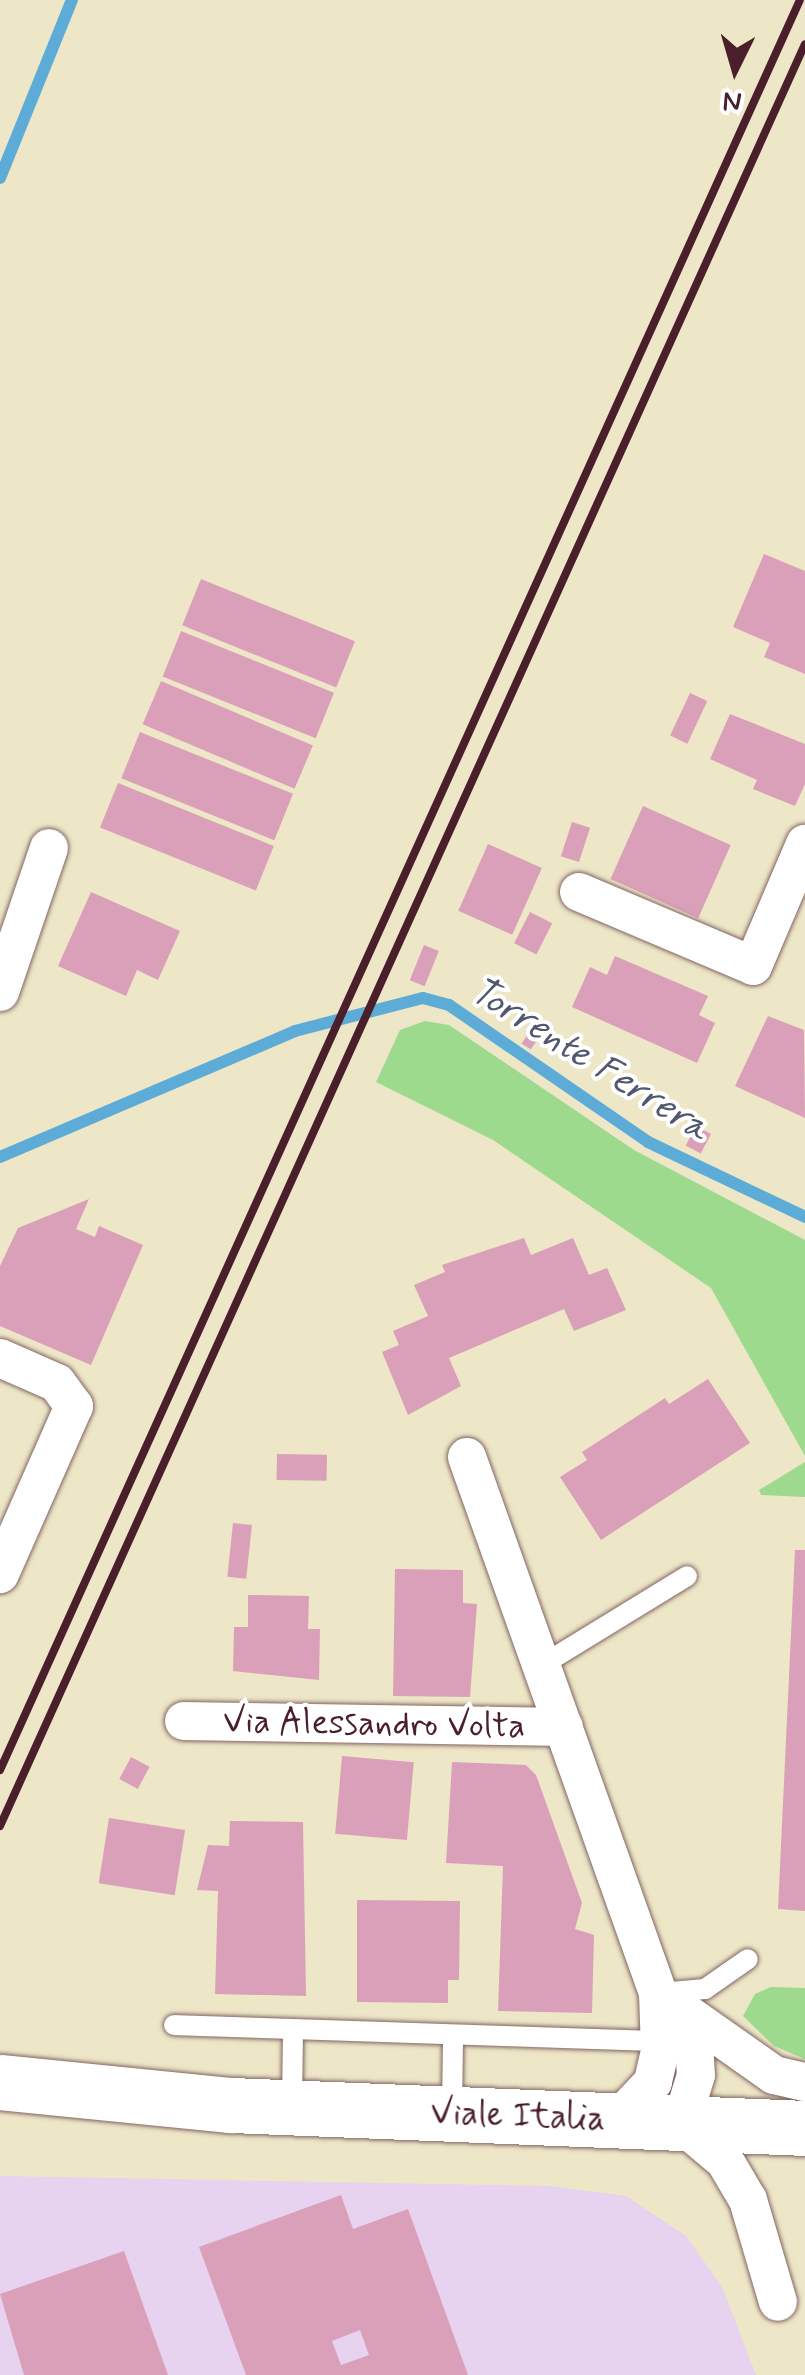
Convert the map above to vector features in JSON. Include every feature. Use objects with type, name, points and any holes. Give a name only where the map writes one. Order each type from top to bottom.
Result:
[{"type":"main road","name":"Viale Italia","points":[[0,2082],[231,2105],[805,2128]]},
{"type":"main road","name":"Viale Italia","points":[[0,2117],[231,2105]]},
{"type":"street","points":[[0,992],[48,848]]},
{"type":"street","points":[[579,892],[753,966],[800,867]]},
{"type":"street","points":[[0,1358],[57,1383],[74,1406],[0,1574]]},
{"type":"street","name":"Via Alessandro Volta","points":[[467,1457],[658,1993],[660,2041],[653,2082],[616,2120]]},
{"type":"street","name":"Via Alessandro Volta","points":[[184,1721],[564,1727]]},
{"type":"street","points":[[658,1993],[774,2074],[805,2082]]},
{"type":"street","name":"Via Alessandro Volta","points":[[658,1993],[694,2040],[696,2075],[681,2124]]},
{"type":"street","points":[[681,2124],[725,2161],[748,2200],[778,2302]]},
{"type":"lane","points":[[542,1665],[687,1576]]},
{"type":"lane","points":[[658,1993],[705,1988],[748,1959]]},
{"type":"lane","points":[[174,2025],[453,2038],[660,2041]]},
{"type":"lane","points":[[292,2108],[293,2030]]},
{"type":"lane","points":[[452,2114],[453,2038]]},
{"type":"shaded area","points":[[0,2176],[549,2186],[626,2196],[686,2236],[722,2287],[756,2375],[0,2375]]},
{"type":"green space","points":[[425,1021],[449,1025],[634,1150],[805,1240],[805,1456],[711,1288],[493,1140],[376,1082],[400,1030]]},
{"type":"green space","points":[[805,1462],[805,1497],[761,1495],[759,1490]]},
{"type":"green space","points":[[771,1987],[805,1988],[805,2059],[774,2046],[743,2016],[755,1994]]},
{"type":"building","points":[[764,554],[805,571],[805,674],[764,657],[770,643],[733,627]]},
{"type":"building","points":[[201,579],[355,641],[336,688],[182,625]]},
{"type":"building","points":[[181,631],[334,693],[316,738],[163,676]]},
{"type":"building","points":[[161,681],[313,745],[295,789],[143,724]]},
{"type":"building","points":[[690,693],[707,701],[687,744],[670,736]]},
{"type":"building","points":[[730,714],[805,744],[805,784],[795,806],[753,789],[757,780],[710,759]]},
{"type":"building","points":[[140,732],[293,794],[274,840],[121,778]]},
{"type":"building","points":[[118,783],[274,846],[256,890],[100,828]]},
{"type":"building","points":[[643,806],[731,845],[698,918],[610,879]]},
{"type":"building","points":[[572,822],[590,828],[579,862],[561,856]]},
{"type":"building","points":[[488,844],[542,868],[512,935],[458,911]]},
{"type":"building","points":[[91,892],[180,931],[158,980],[137,970],[126,996],[58,966]]},
{"type":"building","points":[[530,912],[552,923],[536,955],[514,943]]},
{"type":"building","points":[[424,945],[439,951],[425,986],[410,980]]},
{"type":"building","points":[[615,956],[708,996],[699,1015],[715,1023],[697,1063],[572,1007],[590,967],[607,975]]},
{"type":"building","points":[[768,1016],[804,1030],[805,1118],[735,1086]]},
{"type":"building","points":[[530,1031],[539,1037],[531,1050],[522,1043]]},
{"type":"building","points":[[696,1126],[711,1134],[701,1153],[686,1145]]},
{"type":"building","points":[[89,1199],[76,1229],[95,1237],[99,1226],[143,1245],[91,1365],[0,1326],[0,1266],[18,1228]]},
{"type":"building","points":[[524,1238],[531,1255],[573,1238],[589,1275],[607,1268],[626,1310],[574,1331],[564,1309],[449,1358],[461,1386],[408,1415],[382,1352],[399,1345],[393,1331],[428,1316],[414,1285],[445,1272],[442,1265]]},
{"type":"building","points":[[708,1379],[750,1443],[601,1540],[560,1477],[587,1460],[582,1452],[665,1398],[669,1404]]},
{"type":"building","points":[[277,1454],[327,1455],[327,1481],[277,1480]]},
{"type":"building","points":[[233,1523],[252,1525],[246,1579],[227,1577]]},
{"type":"building","points":[[795,1550],[805,1550],[805,1911],[778,1909]]},
{"type":"building","points":[[395,1569],[463,1570],[463,1603],[477,1604],[470,1697],[393,1696]]},
{"type":"building","points":[[248,1595],[309,1596],[308,1629],[320,1629],[319,1680],[233,1671],[234,1627],[248,1627]]},
{"type":"building","points":[[342,1756],[414,1762],[407,1840],[335,1834]]},
{"type":"building","points":[[131,1757],[150,1767],[138,1789],[119,1779]]},
{"type":"building","points":[[452,1762],[526,1765],[536,1775],[582,1903],[575,1929],[594,1935],[592,2013],[498,2011],[503,1866],[446,1863]]},
{"type":"building","points":[[109,1818],[185,1830],[175,1895],[99,1883]]},
{"type":"building","points":[[230,1821],[303,1822],[306,1996],[215,1994],[218,1891],[197,1890],[208,1845],[229,1846]]},
{"type":"building","points":[[357,1900],[460,1901],[459,1980],[448,1980],[448,2003],[357,2002]]},
{"type":"building","points":[[341,2195],[353,2229],[408,2209],[468,2375],[246,2375],[199,2247]],"holes":[[[360,2330],[369,2355],[341,2365],[332,2341]]]},
{"type":"building","points":[[124,2251],[168,2375],[24,2375],[0,2294]]},
{"type":"waterway","points":[[0,178],[72,0]]},
{"type":"waterway","name":"Torrente Ferrera","points":[[0,1157],[295,1031],[423,998],[449,1005],[648,1142],[805,1217]]},
{"type":"railway","points":[[0,1770],[800,0]]},
{"type":"railway","points":[[0,1826],[805,44]]}]
